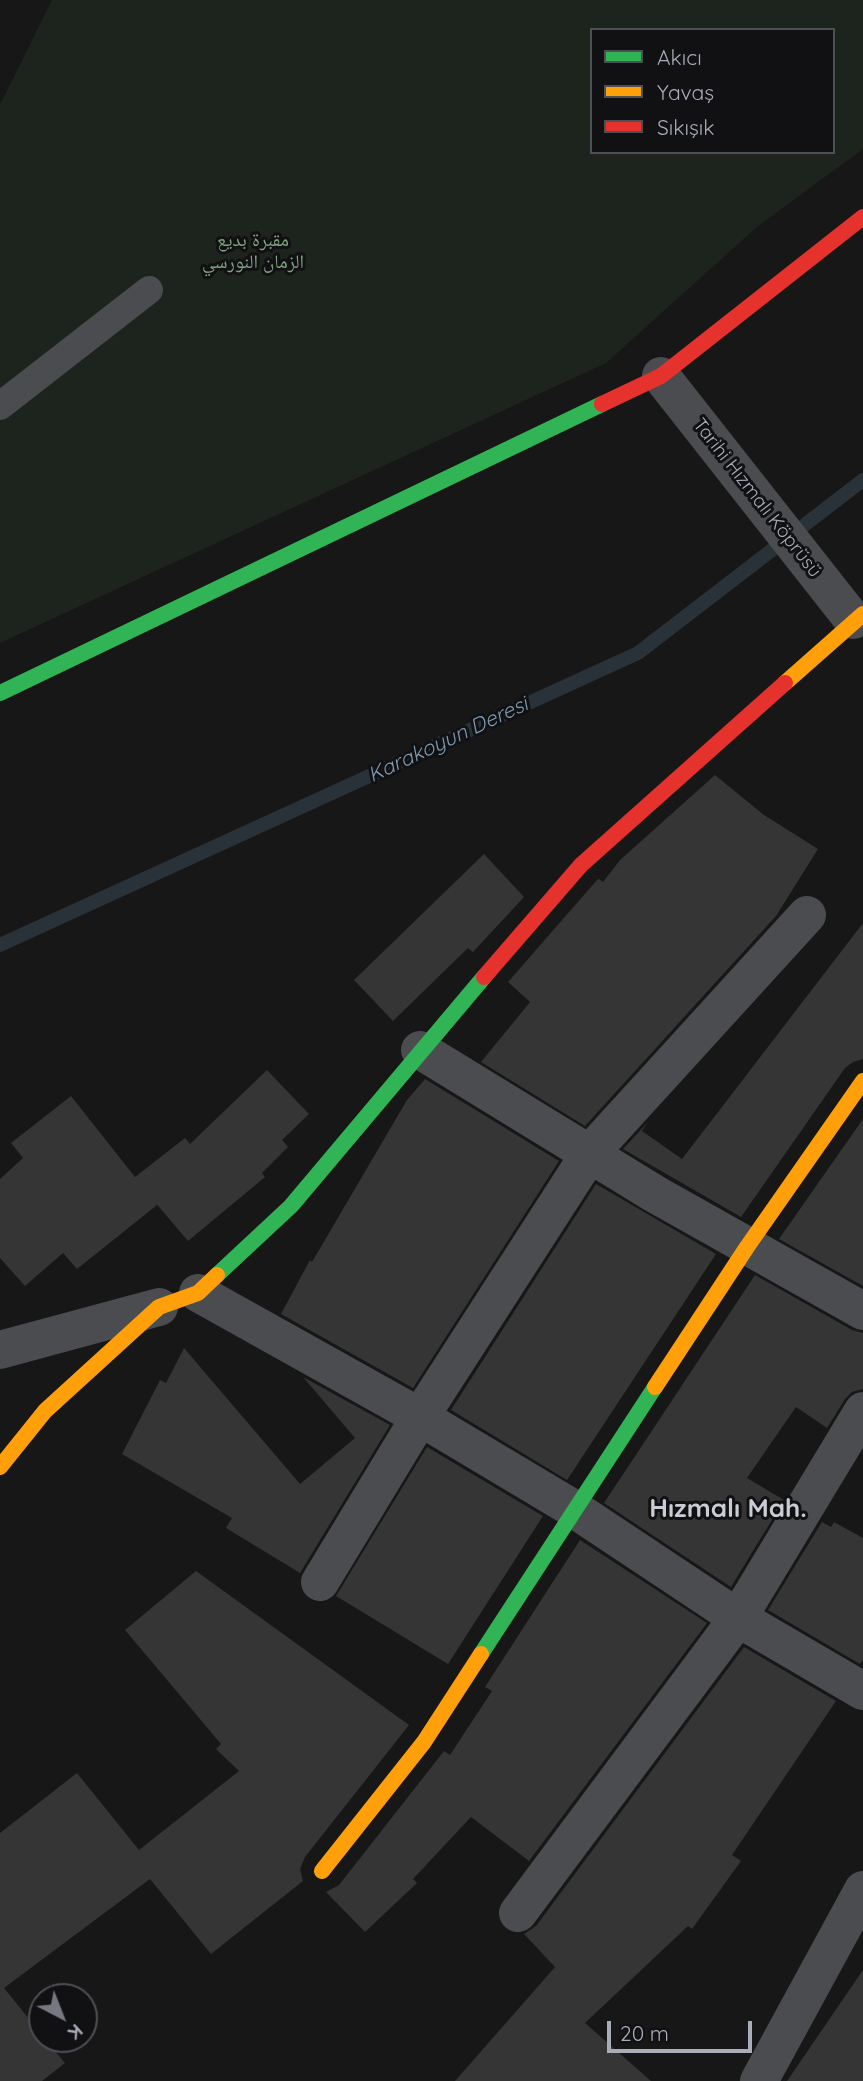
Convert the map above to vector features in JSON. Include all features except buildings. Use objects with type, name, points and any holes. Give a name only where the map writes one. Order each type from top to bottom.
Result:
[{"type":"street","points":[[0,693],[661,376],[863,217]]},
{"type":"street","name":"Tarihi Hızmalı Köprüsü","points":[[661,376],[860,620]]},
{"type":"street","points":[[0,1350],[159,1307],[198,1293],[291,1206],[581,865],[860,620]]},
{"type":"street","points":[[320,1582],[419,1417],[590,1153],[807,915]]},
{"type":"street","points":[[421,1051],[747,1247],[863,1311]]},
{"type":"street","points":[[322,1871],[424,1742],[747,1247],[863,1081]]},
{"type":"street","points":[[198,1293],[419,1417],[574,1509],[738,1618],[863,1691]]},
{"type":"street","points":[[0,1467],[46,1411],[159,1307]]},
{"type":"street","points":[[518,1913],[738,1618],[863,1412]]},
{"type":"street","points":[[759,2081],[863,1890]]},
{"type":"lane","points":[[0,406],[149,290]]},
{"type":"green space","name":"مقبرة بديع الزمان النورسي","points":[[52,0],[863,0],[863,149],[758,226],[606,363],[0,643],[0,105]]},
{"type":"waterway","name":"Karakoyun Deresi","points":[[0,945],[638,653],[863,480]]},
{"type":"traffic: fast","points":[[0,693],[602,404]]},
{"type":"traffic: fast","points":[[217,1275],[291,1206],[484,977]]},
{"type":"traffic: fast","points":[[481,1654],[655,1387]]},
{"type":"traffic: slow","points":[[785,683],[863,614]]},
{"type":"traffic: slow","points":[[655,1387],[747,1247],[863,1081]]},
{"type":"traffic: slow","points":[[0,1467],[45,1411],[159,1307],[198,1293],[217,1275]]},
{"type":"traffic: slow","points":[[322,1871],[424,1742],[481,1654]]},
{"type":"traffic: jam","points":[[602,404],[661,376],[863,217]]},
{"type":"traffic: jam","points":[[484,977],[581,865],[785,683]]},
{"type":"district","name":"Hızmalı Mah.","points":[[728,1509]]}]
